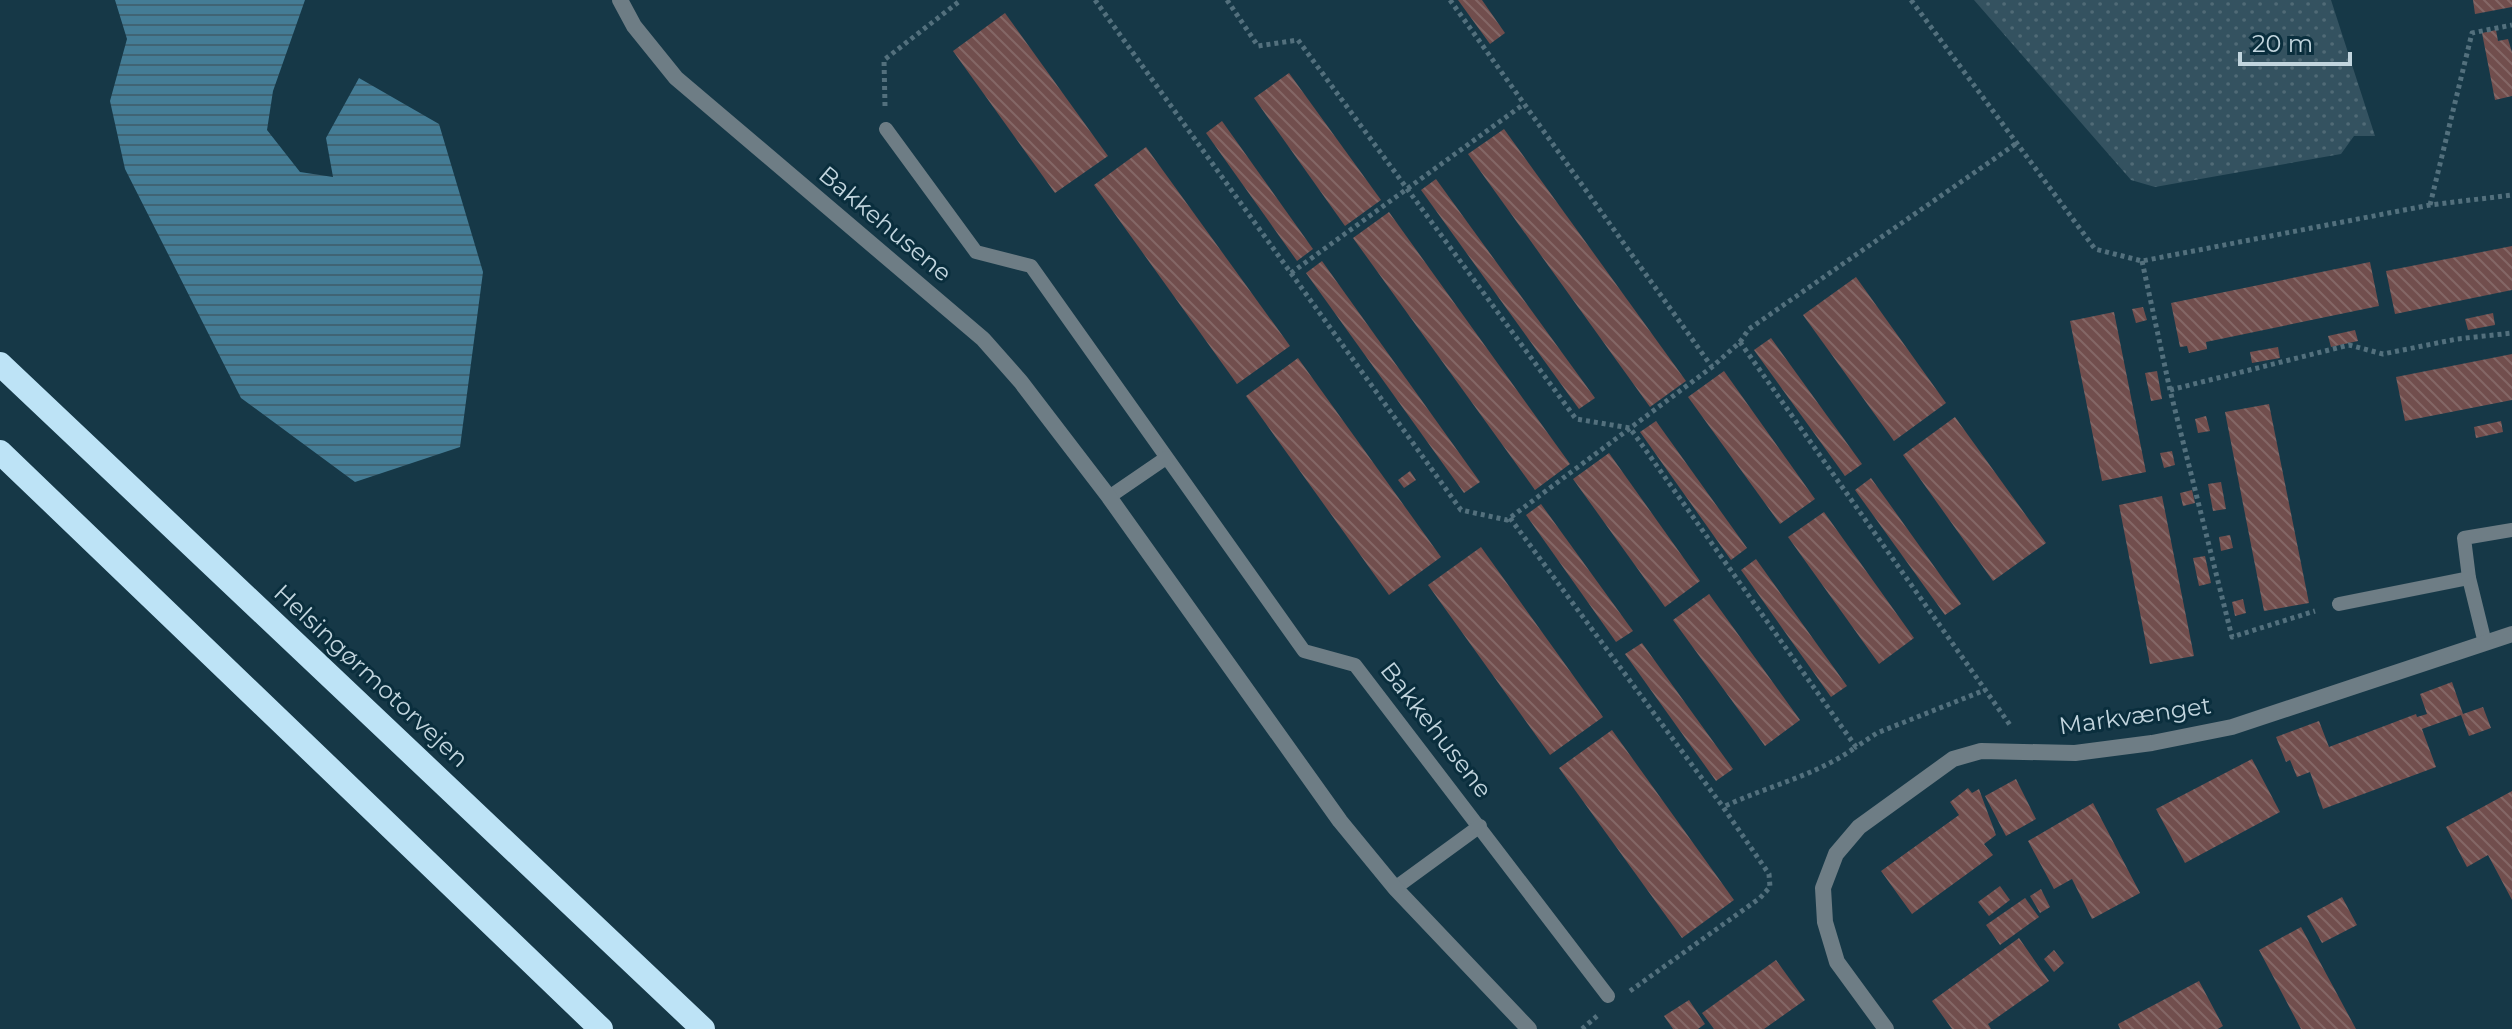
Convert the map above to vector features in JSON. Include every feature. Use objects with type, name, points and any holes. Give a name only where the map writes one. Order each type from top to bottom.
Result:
[{"type":"highway","name":"Helsingørmotorvejen","points":[[0,364],[703,1029]]},
{"type":"highway","points":[[0,452],[601,1029]]},
{"type":"street","name":"Bakkehusene","points":[[620,0],[634,26],[676,78],[983,339],[1021,382],[1109,497],[1340,821],[1395,888],[1529,1029]]},
{"type":"street","name":"Markvænget","points":[[1886,1029],[1837,962],[1825,922],[1823,888],[1836,854],[1859,827],[1953,759],[1981,751],[2075,753],[2152,743],[2232,727],[2512,634]]},
{"type":"lane","name":"Bakkehusene","points":[[886,129],[976,252],[1031,266],[1304,651],[1355,665],[1608,996]]},
{"type":"lane","points":[[1109,497],[1166,458]]},
{"type":"lane","points":[[2485,643],[2469,578],[2464,538],[2512,530]]},
{"type":"lane","points":[[2339,604],[2469,578]]},
{"type":"lane","name":"Bakkehusene","points":[[1395,888],[1480,826]]},
{"type":"path","points":[[886,129],[884,60],[961,0]]},
{"type":"path","points":[[1095,0],[1461,510],[1507,520],[1712,367],[1740,342],[1749,329],[2017,143]]},
{"type":"path","points":[[1227,0],[1258,46],[1298,40],[1576,419],[1630,428],[1856,747]]},
{"type":"path","points":[[1450,0],[1712,367]]},
{"type":"path","points":[[1911,0],[2095,249],[2142,261],[2430,205],[2512,195]]},
{"type":"path","points":[[2430,205],[2472,33],[2512,25]]},
{"type":"path","points":[[1291,273],[1524,104]]},
{"type":"path","points":[[2142,261],[2170,390],[2232,637],[2339,604]]},
{"type":"path","points":[[2170,390],[2349,345],[2383,354],[2457,339],[2512,333]]},
{"type":"path","points":[[1740,342],[2029,752]]},
{"type":"path","points":[[1510,518],[1769,874],[1770,887],[1760,898],[1624,995]]},
{"type":"path","points":[[1723,807],[1825,766],[1877,733],[1985,690]]},
{"type":"path","points":[[1582,1029],[1602,1012]]},
{"type":"shaded area","points":[[115,0],[305,0],[273,91],[267,130],[300,172],[333,177],[326,138],[359,78],[439,124],[483,272],[460,447],[355,482],[241,398],[125,169],[110,101],[127,39]]},
{"type":"shaded area","points":[[1974,0],[2331,0],[2375,136],[2354,136],[2341,154],[2155,187],[2131,180]]},
{"type":"building","points":[[1458,0],[1482,0],[1505,33],[1490,44]]},
{"type":"building","points":[[2473,0],[2512,0],[2512,7],[2475,14]]},
{"type":"building","points":[[1005,13],[1108,156],[1055,193],[953,51]]},
{"type":"building","points":[[2496,30],[2498,41],[2508,39],[2512,52],[2512,96],[2495,100],[2482,33]]},
{"type":"building","points":[[1289,73],[1381,200],[1345,226],[1254,98]]},
{"type":"building","points":[[1222,121],[1313,249],[1297,261],[1206,133]]},
{"type":"building","points":[[1504,129],[1686,381],[1650,407],[1468,154]]},
{"type":"building","points":[[1146,147],[1290,346],[1237,384],[1094,185]]},
{"type":"building","points":[[1436,179],[1595,398],[1579,409],[1421,190]]},
{"type":"building","points":[[1389,212],[1570,464],[1535,490],[1353,238]]},
{"type":"building","points":[[2512,246],[2512,290],[2395,314],[2386,271]]},
{"type":"building","points":[[1322,261],[1480,482],[1464,493],[1306,273]]},
{"type":"building","points":[[2370,262],[2379,306],[2206,342],[2207,349],[2189,353],[2187,346],[2180,347],[2171,303]]},
{"type":"building","points":[[1856,277],[1946,403],[1894,441],[1803,315]]},
{"type":"building","points":[[2143,307],[2147,320],[2136,323],[2132,309]]},
{"type":"building","points":[[2114,312],[2146,472],[2102,481],[2070,321]]},
{"type":"building","points":[[2493,313],[2495,325],[2468,330],[2465,319]]},
{"type":"building","points":[[2355,330],[2358,341],[2331,347],[2328,336]]},
{"type":"building","points":[[1771,338],[1862,464],[1845,476],[1754,350]]},
{"type":"building","points":[[2278,347],[2280,358],[2252,363],[2250,352]]},
{"type":"building","points":[[2512,354],[2512,400],[2405,421],[2396,377]]},
{"type":"building","points":[[1298,358],[1441,557],[1389,595],[1246,396]]},
{"type":"building","points":[[1724,371],[1815,499],[1780,524],[1688,397]]},
{"type":"building","points":[[2157,371],[2162,399],[2151,401],[2145,373]]},
{"type":"building","points":[[2269,404],[2309,603],[2264,611],[2225,412]]},
{"type":"building","points":[[2206,416],[2210,431],[2198,433],[2195,419]]},
{"type":"building","points":[[1955,417],[2046,543],[1993,581],[1903,455]]},
{"type":"building","points":[[1656,421],[1747,548],[1731,560],[1640,432]]},
{"type":"building","points":[[2501,421],[2503,432],[2476,438],[2474,427]]},
{"type":"building","points":[[2172,451],[2175,465],[2164,468],[2160,453]]},
{"type":"building","points":[[1609,453],[1700,581],[1665,607],[1573,479]]},
{"type":"building","points":[[1410,471],[1416,480],[1404,488],[1398,480]]},
{"type":"building","points":[[1871,478],[1961,604],[1945,615],[1855,490]]},
{"type":"building","points":[[2221,482],[2226,509],[2213,511],[2208,484]]},
{"type":"building","points":[[2192,490],[2195,503],[2183,506],[2180,493]]},
{"type":"building","points":[[2162,496],[2194,656],[2150,664],[2119,505]]},
{"type":"building","points":[[1541,504],[1633,631],[1616,642],[1526,515]]},
{"type":"building","points":[[1824,512],[1914,638],[1879,664],[1788,537]]},
{"type":"building","points":[[2230,535],[2233,548],[2221,551],[2219,537]]},
{"type":"building","points":[[1481,547],[1603,717],[1550,755],[1428,585]]},
{"type":"building","points":[[2205,556],[2211,583],[2199,586],[2193,558]]},
{"type":"building","points":[[1756,559],[1847,686],[1831,697],[1741,570]]},
{"type":"building","points":[[1709,594],[1800,720],[1765,746],[1673,620]]},
{"type":"building","points":[[2243,599],[2246,613],[2235,616],[2232,602]]},
{"type":"building","points":[[1642,643],[1733,769],[1716,781],[1625,654]]},
{"type":"building","points":[[2452,682],[2463,714],[2483,707],[2491,728],[2469,736],[2461,715],[2422,729],[2436,767],[2323,809],[2310,772],[2297,777],[2290,760],[2286,762],[2276,737],[2319,721],[2329,747],[2416,714],[2417,717],[2427,714],[2420,694]]},
{"type":"building","points":[[1612,730],[1734,900],[1682,938],[1559,768]]},
{"type":"building","points":[[2252,759],[2280,812],[2185,863],[2156,809]]},
{"type":"building","points":[[2016,779],[2036,819],[2006,836],[1985,796]]},
{"type":"building","points":[[1968,788],[1972,793],[1979,789],[1996,835],[1984,844],[1993,855],[1912,914],[1881,871],[1959,815],[1950,802]]},
{"type":"building","points":[[2512,791],[2512,900],[2488,855],[2467,867],[2446,827]]},
{"type":"building","points":[[2093,803],[2140,893],[2092,919],[2072,879],[2054,889],[2028,841]]},
{"type":"building","points":[[2000,886],[2010,900],[1989,916],[1978,902]]},
{"type":"building","points":[[2041,889],[2050,907],[2040,913],[2030,896]]},
{"type":"building","points":[[2342,897],[2357,925],[2322,943],[2307,916]]},
{"type":"building","points":[[2025,898],[2039,917],[2000,945],[1986,925]]},
{"type":"building","points":[[2301,927],[2356,1029],[2301,1029],[2259,950]]},
{"type":"building","points":[[2019,938],[2049,981],[1988,1024],[1991,1029],[1952,1029],[1932,1001]]},
{"type":"building","points":[[2054,950],[2064,963],[2054,972],[2044,959]]},
{"type":"building","points":[[1776,960],[1805,1000],[1764,1029],[1714,1029],[1702,1013]]},
{"type":"building","points":[[2199,981],[2223,1026],[2218,1029],[2120,1029],[2118,1024]]},
{"type":"building","points":[[1689,1000],[1705,1024],[1698,1029],[1673,1029],[1664,1016]]}]
